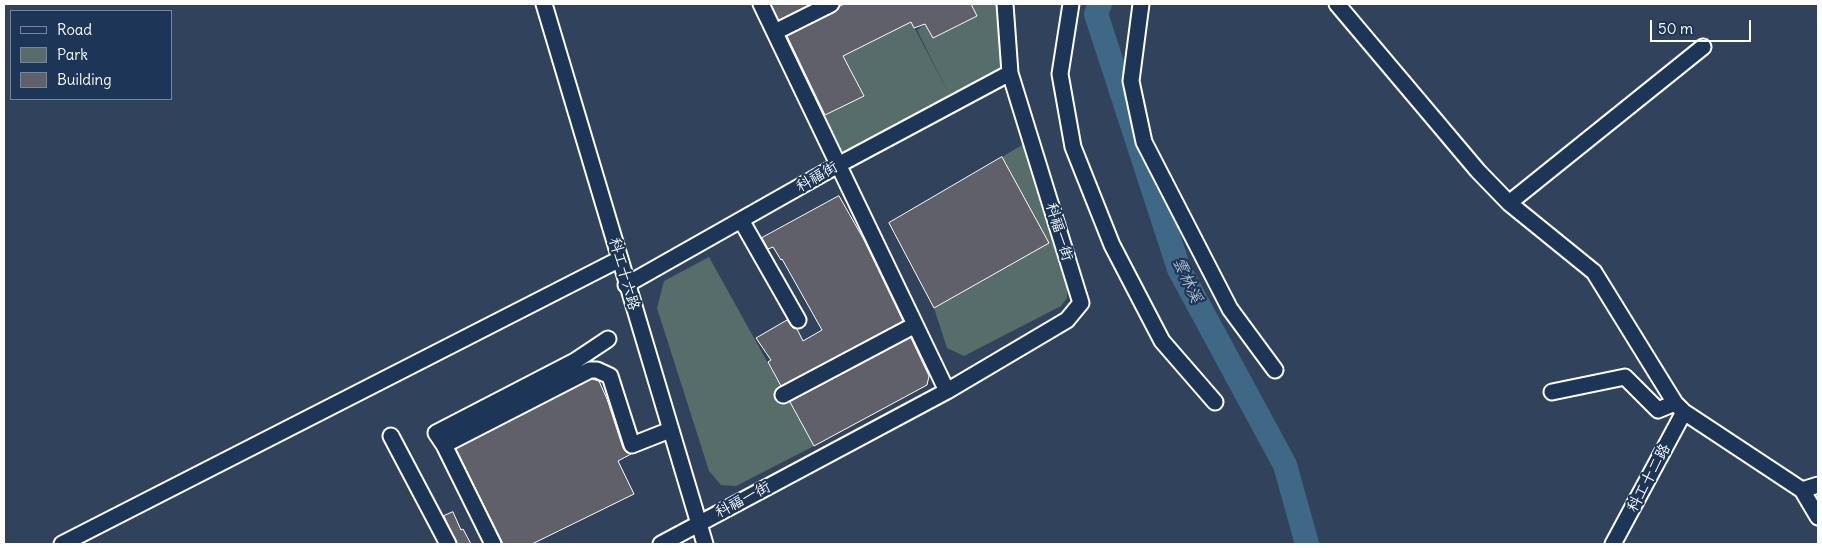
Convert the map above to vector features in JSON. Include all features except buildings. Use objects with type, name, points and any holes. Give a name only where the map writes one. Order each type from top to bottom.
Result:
[{"type":"street","name":"科工十六路","points":[[544,4],[620,259],[626,285],[705,544]]},
{"type":"street","points":[[761,4],[947,391]]},
{"type":"street","points":[[775,32],[831,4]]},
{"type":"street","name":"科福一街","points":[[661,544],[947,391],[1067,320],[1081,303],[1010,73],[1006,4]]},
{"type":"street","points":[[1070,4],[1060,74],[1073,147],[1112,245],[1162,341],[1215,402]]},
{"type":"street","points":[[1142,4],[1132,81],[1144,142],[1230,309],[1275,370]]},
{"type":"street","points":[[1337,4],[1478,171],[1509,203],[1594,272],[1680,407],[1802,490],[1818,517]]},
{"type":"street","points":[[1509,203],[1703,47]]},
{"type":"street","name":"科福街","points":[[626,285],[838,165],[1010,73]]},
{"type":"street","points":[[741,220],[798,320]]},
{"type":"street","points":[[62,544],[620,259]]},
{"type":"street","points":[[783,395],[915,326]]},
{"type":"street","points":[[493,544],[444,445],[436,434],[575,361],[608,339]]},
{"type":"street","points":[[444,445],[590,370],[597,370],[610,376],[632,445],[670,430]]},
{"type":"street","points":[[1552,392],[1625,376],[1658,410],[1680,407]]},
{"type":"street","name":"科工十二路","points":[[1613,544],[1680,407]]},
{"type":"street","points":[[391,436],[448,544]]},
{"type":"street","points":[[1802,490],[1818,484]]},
{"type":"green space","points":[[971,4],[1003,4],[1010,73],[847,160],[824,116],[864,96],[843,56],[911,21],[949,94],[917,30],[925,24],[933,38],[977,16]]},
{"type":"green space","points":[[1027,142],[1068,272],[1067,298],[1061,306],[964,356],[947,348],[934,308],[1049,243],[1002,157]]},
{"type":"green space","points":[[709,257],[814,446],[736,486],[721,485],[709,471],[657,308],[664,281]]},
{"type":"waterway","name":"雲林溪","points":[[1100,4],[1096,14],[1179,269],[1285,465],[1307,544]]}]
